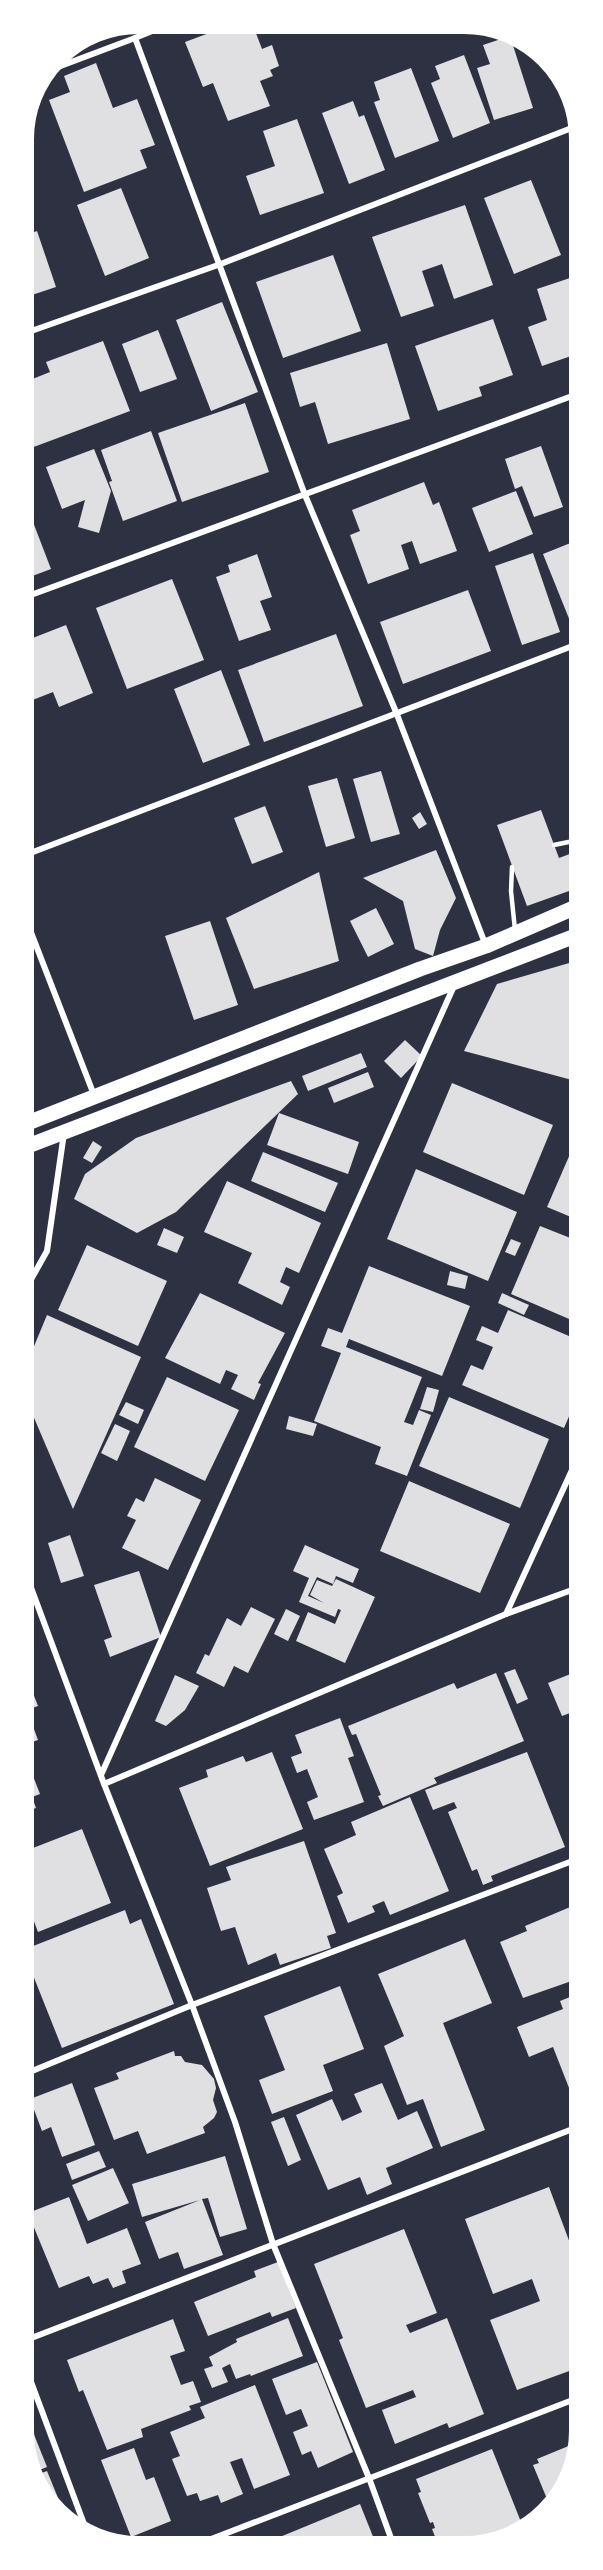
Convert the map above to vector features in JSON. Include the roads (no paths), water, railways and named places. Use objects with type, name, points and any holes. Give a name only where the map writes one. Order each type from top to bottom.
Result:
[{"type":"main road","points":[[30,1122],[420,969],[486,946],[573,908]]},
{"type":"main road","points":[[30,1145],[573,937]]},
{"type":"street","points":[[56,68],[155,30]]},
{"type":"street","points":[[135,38],[305,495],[396,712],[486,946]]},
{"type":"street","points":[[30,331],[218,265],[572,128]]},
{"type":"street","points":[[30,595],[573,396]]},
{"type":"street","points":[[30,853],[573,646]]},
{"type":"street","points":[[30,930],[94,1095]]},
{"type":"street","points":[[101,1774],[456,982]]},
{"type":"street","points":[[30,1281],[47,1251],[64,1132]]},
{"type":"street","points":[[506,1614],[573,1468]]},
{"type":"street","points":[[30,1585],[104,1784],[192,2005],[235,2122],[273,2244],[369,2478],[392,2540]]},
{"type":"street","points":[[104,1784],[506,1614],[573,1590]]},
{"type":"street","points":[[30,2072],[192,2005],[573,1861]]},
{"type":"street","points":[[30,2338],[573,2129]]},
{"type":"street","points":[[30,2379],[84,2525]]},
{"type":"street","points":[[210,2540],[573,2400]]},
{"type":"lane","points":[[554,845],[573,841]]},
{"type":"lane","points":[[512,867],[511,891],[515,932]]}]
